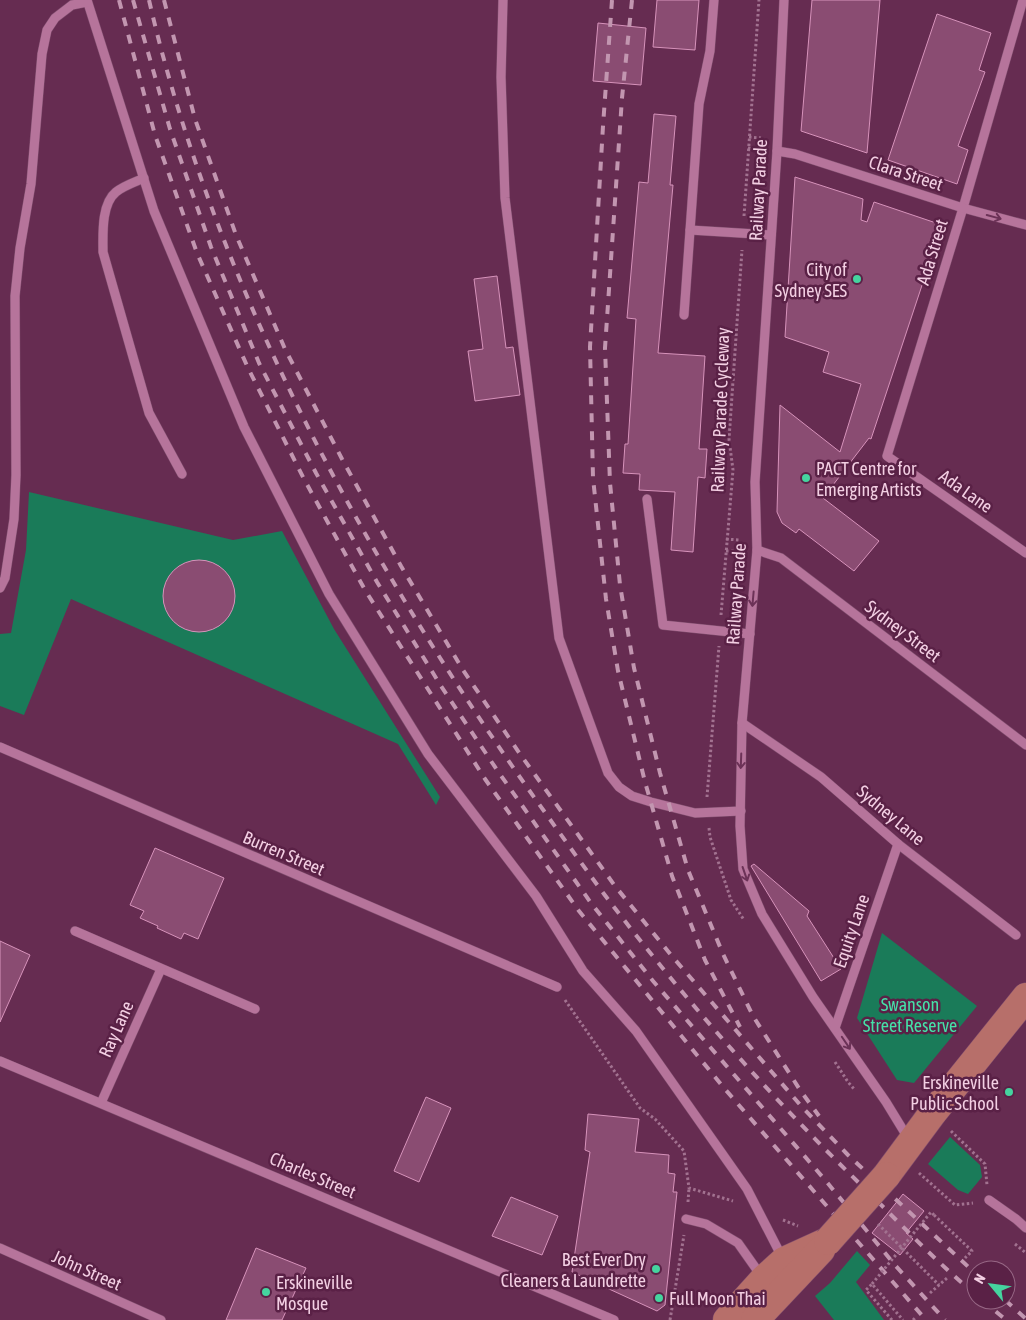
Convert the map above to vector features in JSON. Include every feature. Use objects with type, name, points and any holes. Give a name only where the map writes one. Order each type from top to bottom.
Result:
[{"type":"main road","points":[[755,1320],[828,1242],[886,1176],[932,1114],[1026,997]]},
{"type":"main road","points":[[727,1320],[764,1280],[784,1262],[828,1242]]},
{"type":"street","points":[[503,0],[501,77],[505,198],[559,638],[608,773],[619,787],[632,796],[695,813],[741,811]]},
{"type":"street","points":[[684,315],[699,104],[710,51],[714,0]]},
{"type":"street","name":"Railway Parade","points":[[784,0],[772,235],[755,482],[757,550],[742,723],[741,849],[743,869],[762,914],[813,997],[886,1102],[911,1143]]},
{"type":"street","name":"Ada Street","points":[[887,456],[963,208],[1022,0]]},
{"type":"street","points":[[0,588],[6,578],[14,520],[16,475],[16,296],[20,248],[30,184],[42,54],[47,30],[55,18],[72,5],[87,1],[154,211],[244,427],[329,594],[428,754],[536,896],[583,971],[636,1031],[748,1189],[784,1262]]},
{"type":"street","name":"Clara Street","points":[[777,151],[795,154],[963,208],[1026,225]]},
{"type":"street","points":[[144,178],[115,192],[108,204],[102,225],[103,252],[149,414],[182,474]]},
{"type":"street","points":[[690,230],[772,235]]},
{"type":"street","name":"Ada Lane","points":[[887,456],[1026,553]]},
{"type":"street","points":[[647,499],[663,625],[750,634]]},
{"type":"street","name":"Sydney Street","points":[[757,550],[781,558],[1026,745]]},
{"type":"street","name":"Sydney Lane","points":[[742,723],[821,777],[898,844],[1016,935]]},
{"type":"street","name":"Burren Street","points":[[0,747],[557,987]]},
{"type":"street","name":"Equity Lane","points":[[836,1028],[898,844]]},
{"type":"street","points":[[75,931],[255,1009]]},
{"type":"street","name":"Ray Lane","points":[[101,1103],[161,969]]},
{"type":"street","name":"Charles Street","points":[[0,1061],[614,1320]]},
{"type":"street","points":[[989,1200],[1026,1228]]},
{"type":"street","points":[[686,1219],[706,1224],[738,1243],[764,1280]]},
{"type":"street","name":"John Street","points":[[0,1248],[161,1320]]},
{"type":"path","name":"Railway Parade Cycleway","points":[[707,790],[733,470],[729,439],[759,0]]},
{"type":"path","points":[[557,987],[640,1108],[655,1119],[684,1151],[689,1188],[758,1209],[792,1223]]},
{"type":"path","points":[[950,1130],[985,1164],[989,1200]]},
{"type":"path","points":[[916,1170],[956,1205],[970,1203]]},
{"type":"path","points":[[892,1320],[866,1290],[930,1212],[972,1252],[965,1258]]},
{"type":"path","points":[[874,1220],[939,1285]]},
{"type":"path","points":[[670,1320],[683,1239]]},
{"type":"path","points":[[930,1293],[947,1278]]},
{"type":"path","points":[[872,1284],[903,1320]]},
{"type":"green space","points":[[29,492],[233,540],[282,531],[334,629],[440,797],[436,805],[398,744],[71,599],[24,715],[0,706],[0,634],[11,633],[26,550]]},
{"type":"green space","name":"Swanson Street Reserve","points":[[882,933],[977,1006],[914,1083],[897,1080],[857,1018]]},
{"type":"green space","points":[[950,1137],[980,1165],[982,1177],[968,1194],[958,1190],[928,1164]]},
{"type":"green space","points":[[857,1251],[870,1265],[856,1282],[884,1320],[834,1320],[815,1296],[830,1283]]},
{"type":"building","points":[[657,0],[699,0],[695,50],[653,47]]},
{"type":"building","points":[[812,0],[880,0],[867,153],[801,131]]},
{"type":"building","points":[[937,14],[991,33],[979,70],[985,72],[958,146],[968,150],[957,184],[888,160]]},
{"type":"building","points":[[598,23],[646,28],[641,85],[593,81]]},
{"type":"building","points":[[654,114],[676,116],[670,185],[673,185],[658,353],[705,356],[699,449],[707,449],[705,478],[698,477],[693,552],[671,550],[675,492],[639,490],[640,474],[623,473],[625,444],[628,444],[636,319],[627,318],[639,182],[648,183]]},
{"type":"building","name":"City of Sydney SES","points":[[795,177],[863,199],[861,220],[867,222],[874,202],[942,225],[871,439],[869,438],[823,498],[879,541],[854,571],[799,529],[796,533],[782,523],[777,512],[780,405],[840,452],[861,384],[823,372],[829,352],[785,337]]},
{"type":"building","points":[[497,276],[506,348],[513,347],[520,395],[475,401],[468,351],[483,349],[474,279]]},
{"type":"building","points":[[199,560],[213,563],[225,570],[232,582],[235,596],[232,610],[225,622],[213,629],[199,632],[185,629],[173,622],[166,610],[163,596],[166,582],[173,570],[185,563]]},
{"type":"building","points":[[155,848],[224,878],[198,939],[184,933],[181,939],[157,928],[158,926],[140,918],[144,911],[130,905]]},
{"type":"building","points":[[754,864],[809,911],[807,916],[841,969],[821,981],[751,866]]},
{"type":"building","points":[[0,941],[30,955],[0,1022]]},
{"type":"building","points":[[426,1097],[451,1108],[419,1182],[394,1171]]},
{"type":"building","points":[[588,1114],[639,1119],[635,1152],[669,1155],[668,1173],[675,1174],[673,1192],[677,1192],[665,1305],[657,1311],[572,1272],[590,1152],[585,1150]]},
{"type":"building","points":[[903,1194],[924,1211],[906,1233],[913,1239],[900,1255],[872,1233]]},
{"type":"building","points":[[511,1197],[558,1216],[542,1255],[492,1236]]},
{"type":"building","name":"Erskineville Mosque","points":[[256,1248],[306,1268],[282,1320],[226,1320]]},
{"type":"railway","points":[[119,0],[155,135],[197,253],[248,368],[304,479],[365,590],[485,779],[579,911],[724,1088],[926,1320]]},
{"type":"railway","points":[[133,0],[170,129],[211,247],[259,363],[316,473],[377,582],[441,686],[497,770],[591,903],[653,981],[826,1181],[894,1264],[945,1320]]},
{"type":"railway","points":[[149,0],[178,109],[215,216],[258,321],[307,425],[361,526],[419,624],[480,719],[544,811],[604,894],[663,969],[725,1042],[790,1113],[915,1239],[966,1286]]},
{"type":"railway","points":[[164,0],[195,119],[236,235],[285,349],[342,459],[401,566],[463,670],[520,754],[615,886],[671,955],[802,1107],[848,1155],[966,1265]]},
{"type":"railway","points":[[612,0],[590,347],[593,478],[606,599],[618,671],[645,782],[672,876],[705,960],[740,1027]]},
{"type":"railway","points":[[632,0],[622,98],[605,348],[610,483],[620,585],[634,668],[660,773],[688,870],[723,954],[753,1016],[800,1090],[819,1116]]},
{"type":"railway","points":[[994,1310],[1006,1320]]},
{"type":"railway","points":[[1016,1310],[1026,1319]]},
{"type":"place","name":"City of Sydney SES","points":[[857,279]]},
{"type":"place","name":"PACT Centre for Emerging Artists","points":[[806,478]]},
{"type":"place","name":"Erskineville Public School","points":[[1009,1092]]},
{"type":"place","name":"Best Ever Dry Cleaners & Laundrette","points":[[656,1269]]},
{"type":"place","name":"Erskineville Mosque","points":[[266,1292]]},
{"type":"place","name":"Full Moon Thai","points":[[659,1298]]}]
